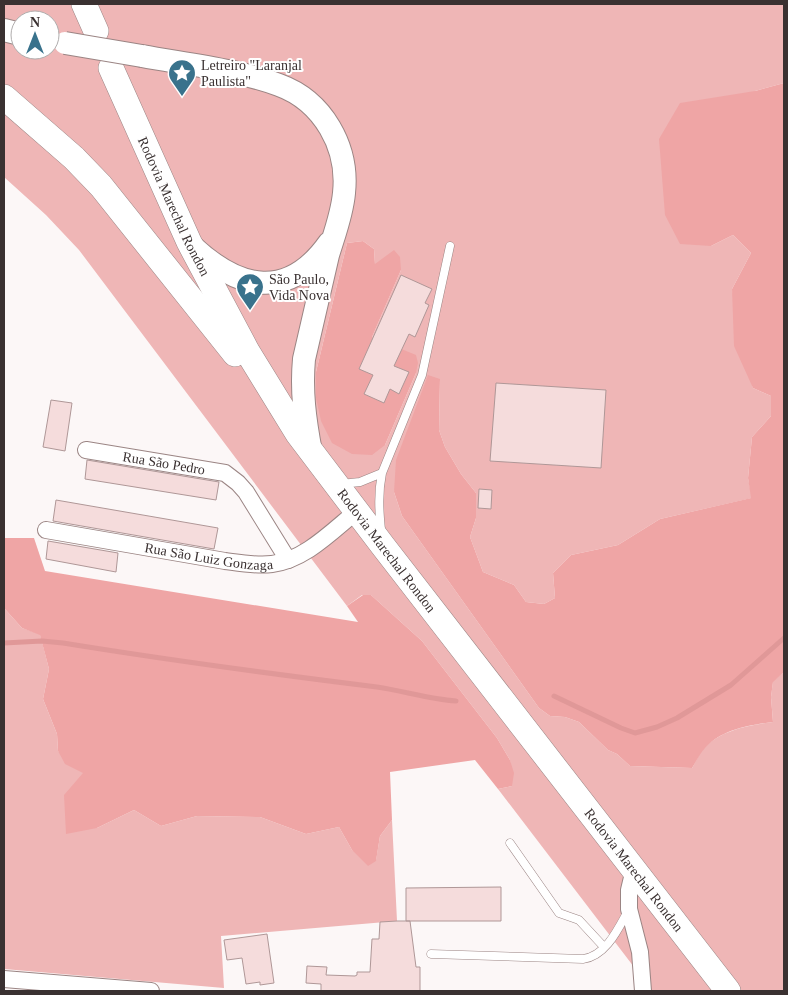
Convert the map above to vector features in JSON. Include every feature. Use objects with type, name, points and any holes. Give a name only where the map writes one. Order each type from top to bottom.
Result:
[{"type":"main road","points":[[84,4],[96,31]]},
{"type":"main road","points":[[60,41],[142,56],[279,85],[309,102],[326,122],[336,138],[344,166],[344,191],[341,213],[333,238],[304,358],[302,389],[305,443]]},
{"type":"main road","name":"Rodovia Marechal Rondon","points":[[112,68],[189,242],[247,350],[305,443],[728,991]]},
{"type":"main road","points":[[4,97],[74,158],[101,186],[305,443]]},
{"type":"main road","points":[[189,242],[207,260],[225,271],[242,279],[259,283],[276,283],[305,270],[321,255],[333,238]]},
{"type":"street","name":"Rua São Pedro","points":[[86,450],[225,474],[238,483],[246,492],[288,560]]},
{"type":"street","name":"Rua São Luiz Gonzaga","points":[[46,530],[246,564],[271,564],[288,560],[306,551],[357,511]]},
{"type":"street","points":[[634,869],[629,890],[630,909],[640,952],[643,991]]},
{"type":"street","points":[[4,979],[151,991]]},
{"type":"lane","points":[[383,546],[378,506],[382,473],[422,375],[450,246]]},
{"type":"lane","points":[[337,484],[360,482],[382,473]]},
{"type":"lane","points":[[510,843],[560,913],[580,920],[604,947]]},
{"type":"lane","points":[[431,954],[592,958],[612,938],[630,909]]},
{"type":"shaded area","points":[[4,4],[784,4],[784,83],[755,91],[711,246],[733,235],[751,253],[732,289],[753,388],[771,396],[771,416],[752,437],[748,478],[752,498],[660,519],[618,545],[571,555],[553,573],[555,598],[544,604],[526,602],[514,585],[483,572],[470,537],[476,518],[476,493],[461,474],[445,447],[439,430],[440,379],[394,492],[402,516],[539,708],[550,716],[565,717],[579,722],[608,750],[617,754],[630,766],[692,768],[702,750],[719,737],[736,729],[773,722],[771,697],[773,681],[784,672],[784,991],[651,991],[498,789],[512,786],[510,760],[497,738],[422,641],[371,595],[362,595],[347,606],[79,250],[46,215],[4,177]],"holes":[[[363,241],[374,249],[375,264],[401,270],[372,337],[416,373],[385,445],[316,398],[316,372],[347,243]]]},
{"type":"shaded area","points":[[784,83],[784,672],[773,682],[771,697],[773,722],[737,729],[720,736],[703,750],[692,768],[630,766],[617,754],[608,750],[579,722],[565,717],[550,716],[539,708],[402,516],[394,492],[396,460],[428,375],[440,379],[439,430],[445,447],[461,474],[476,493],[476,518],[470,537],[483,572],[514,585],[526,602],[544,604],[555,598],[553,573],[571,555],[618,545],[660,519],[751,498],[748,478],[752,437],[771,416],[771,396],[753,388],[734,346],[732,289],[751,253],[733,235],[711,246],[680,244],[665,215],[659,139],[680,103],[755,91]]},
{"type":"shaded area","points":[[363,241],[374,249],[375,264],[394,250],[400,257],[401,270],[372,337],[416,355],[418,363],[416,373],[385,445],[372,455],[352,454],[332,443],[321,421],[316,398],[316,372],[347,243]]},
{"type":"shaded area","points":[[4,538],[34,538],[45,571],[358,622],[347,606],[363,595],[371,595],[422,641],[497,738],[510,760],[514,773],[512,786],[498,789],[475,760],[390,772],[392,820],[380,836],[376,861],[368,866],[352,850],[339,827],[306,834],[260,817],[197,816],[161,826],[134,810],[97,828],[66,834],[64,795],[83,773],[65,764],[58,751],[57,734],[43,699],[49,669],[40,635],[22,628],[4,608]]},
{"type":"shaded area","points":[[4,608],[22,628],[40,634],[49,669],[43,699],[57,734],[58,751],[84,773],[97,828],[134,810],[161,826],[197,816],[260,817],[306,834],[339,827],[352,850],[376,860],[380,836],[392,820],[397,921],[221,936],[224,988],[4,969]]},
{"type":"building","points":[[401,275],[432,289],[425,303],[429,305],[415,337],[409,334],[394,366],[409,372],[399,394],[390,389],[384,403],[364,394],[373,375],[359,369]]},
{"type":"building","points":[[496,383],[606,390],[601,468],[490,461]]},
{"type":"building","points":[[51,400],[72,403],[65,451],[43,447]]},
{"type":"building","points":[[87,460],[219,482],[216,500],[85,479]]},
{"type":"building","points":[[479,489],[492,490],[491,509],[478,508]]},
{"type":"building","points":[[56,500],[218,528],[214,549],[53,521]]},
{"type":"building","points":[[48,541],[118,553],[116,572],[46,559]]},
{"type":"building","points":[[501,887],[501,921],[406,921],[406,888]]},
{"type":"building","points":[[410,921],[416,967],[420,967],[420,991],[321,991],[321,984],[306,983],[307,966],[327,967],[326,975],[355,976],[357,972],[370,972],[372,939],[379,939],[380,922]]},
{"type":"building","points":[[267,934],[274,983],[246,984],[242,958],[227,960],[224,940]]},
{"type":"waterway","points":[[554,696],[635,733],[657,727],[677,718],[731,685],[784,638]]},
{"type":"waterway","points":[[4,643],[42,641],[63,643],[377,687],[436,699],[456,701]]},
{"type":"place","name":"Letreiro \"Laranjal Paulista\"","points":[[182,97]]},
{"type":"place","name":"São Paulo, Vida Nova","points":[[250,311]]}]
